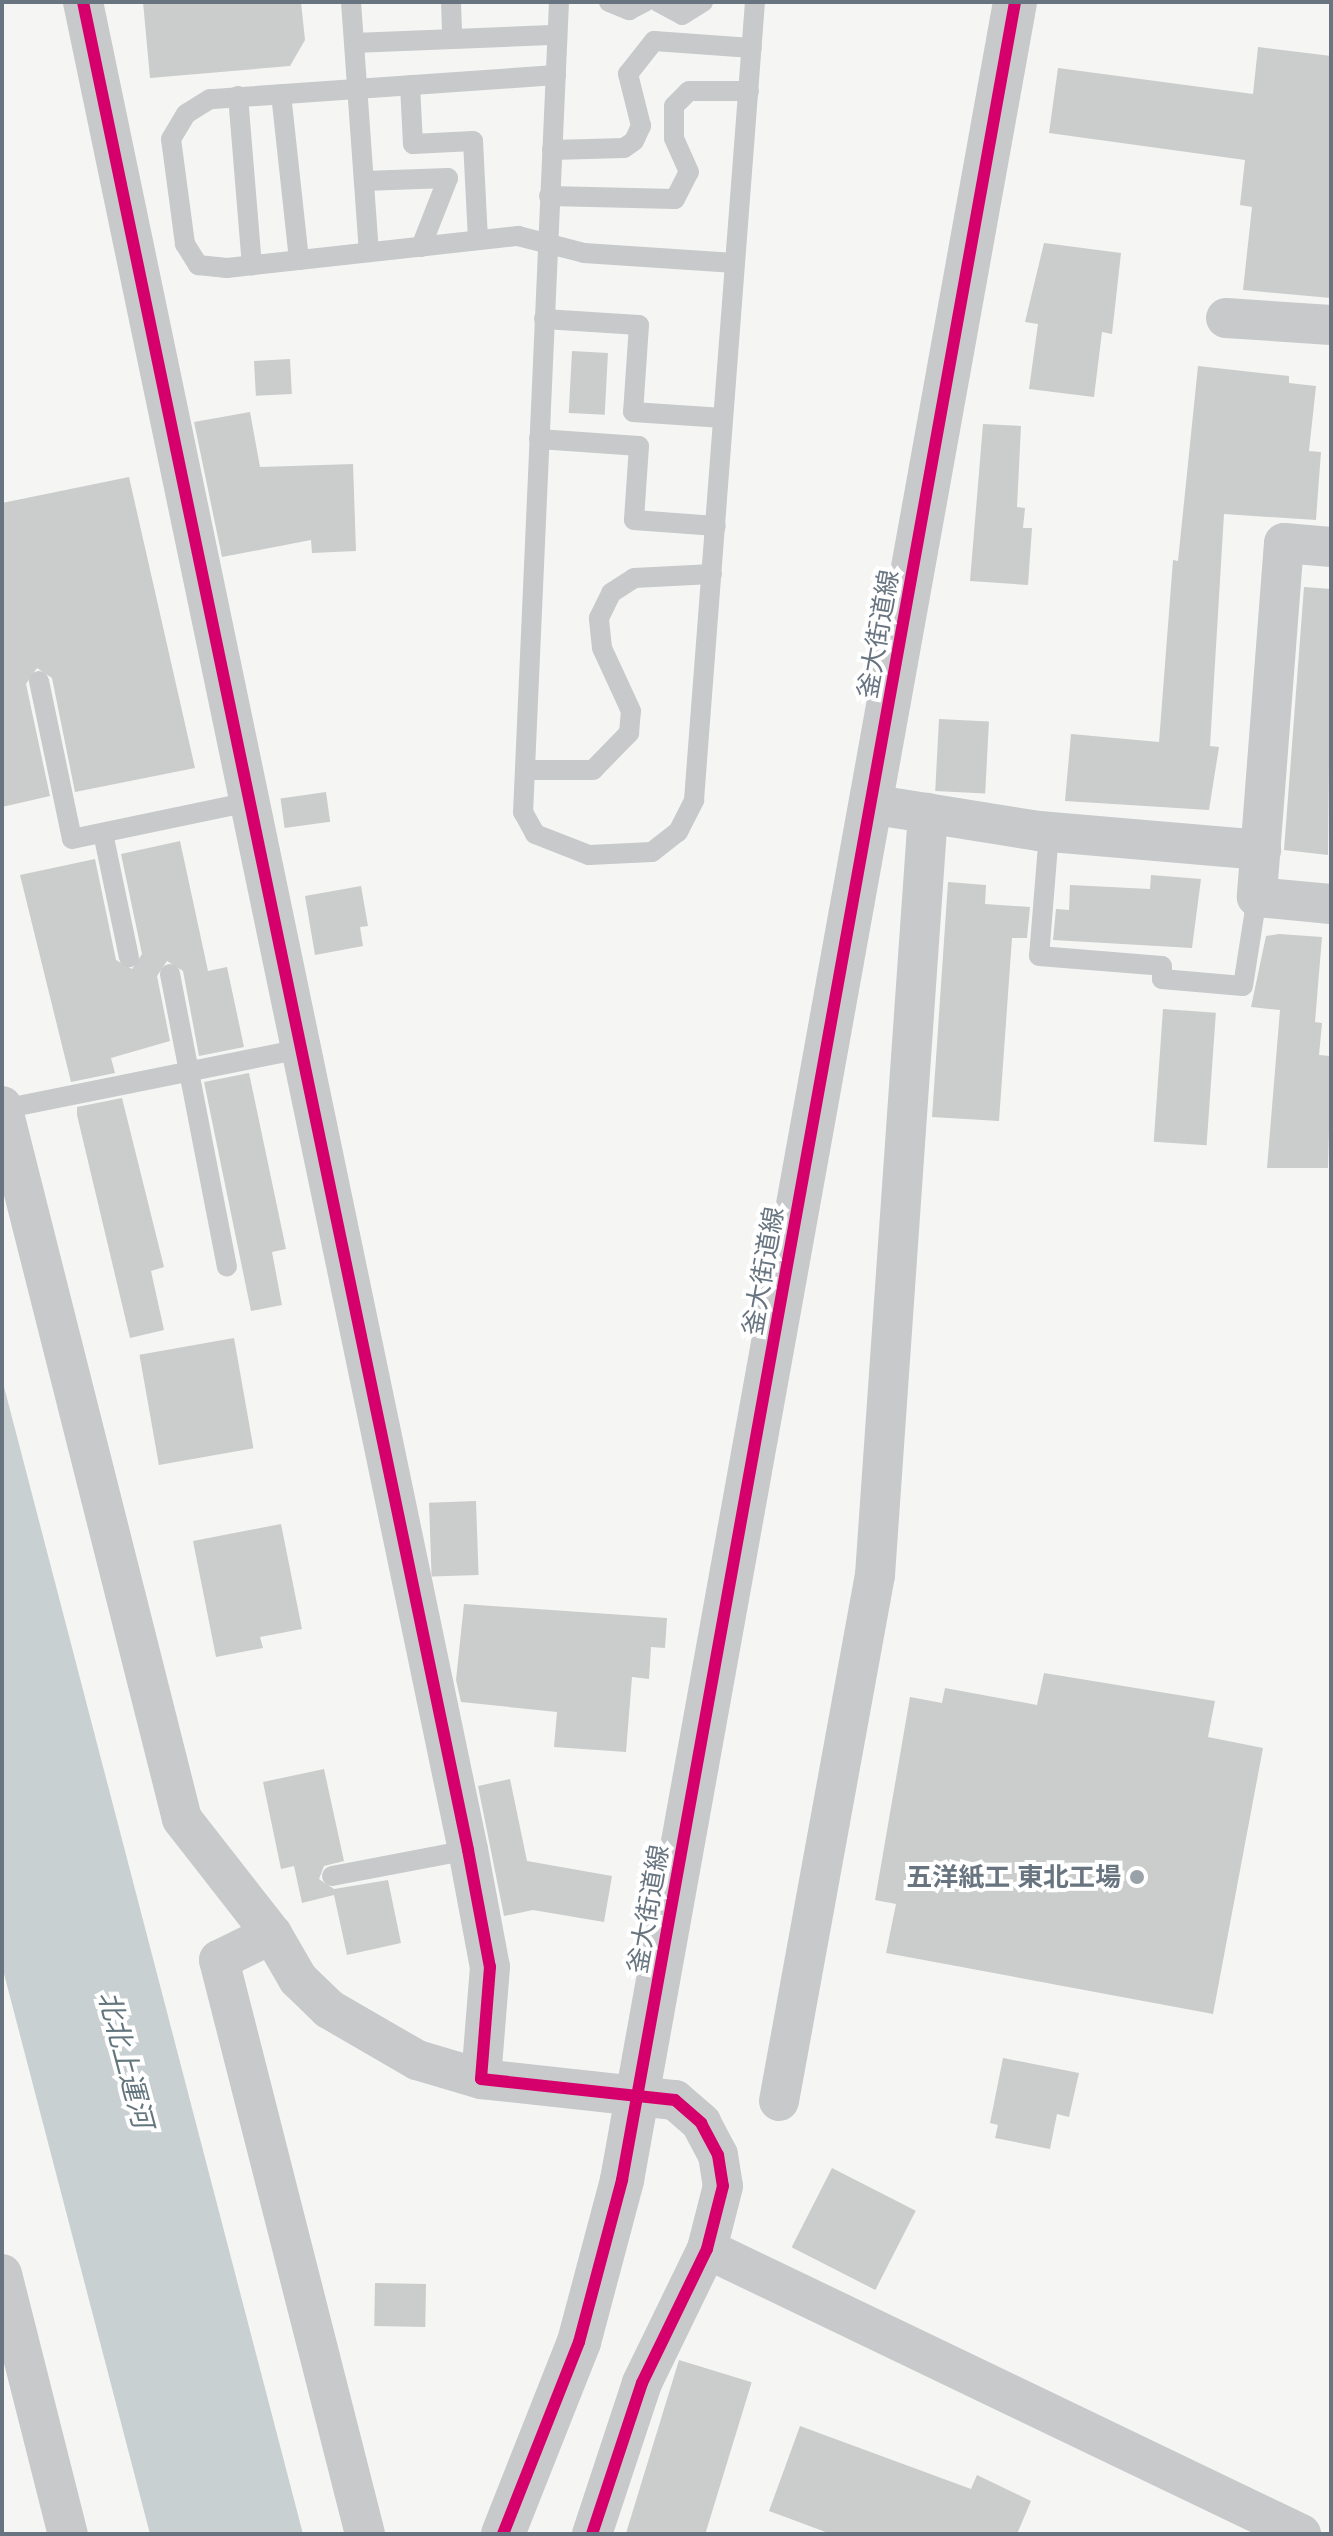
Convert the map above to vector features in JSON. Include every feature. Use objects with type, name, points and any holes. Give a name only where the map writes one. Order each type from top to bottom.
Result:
[{"type":"street","points":[[83,2],[468,1850],[490,1967],[481,2079]]},
{"type":"street","name":"釜大街道線","points":[[503,2534],[579,2342],[637,2092],[1015,2]]},
{"type":"street","points":[[1226,318],[1331,325]]},
{"type":"street","points":[[1331,547],[1284,543],[1257,897],[1331,904]]},
{"type":"street","points":[[870,804],[1039,831],[1261,850]]},
{"type":"street","points":[[779,2101],[875,1575],[928,813]]},
{"type":"street","points":[[2,1107],[182,1819],[272,1934],[298,1979],[340,2017],[417,2060],[481,2079],[637,2092],[675,2100],[711,2137],[723,2186],[707,2249],[642,2383],[592,2534]]},
{"type":"street","points":[[272,1934],[219,1960],[365,2534]]},
{"type":"street","points":[[707,2249],[1301,2534]]},
{"type":"street","points":[[2,2274],[68,2534]]},
{"type":"lane","points":[[351,2],[369,252]]},
{"type":"lane","points":[[451,2],[452,39]]},
{"type":"lane","points":[[559,2],[523,812],[535,834],[558,848],[589,855],[652,852],[678,832],[694,800],[755,2]]},
{"type":"lane","points":[[609,2],[629,10],[645,2]]},
{"type":"lane","points":[[658,2],[682,15],[703,2]]},
{"type":"lane","points":[[354,43],[557,35]]},
{"type":"lane","points":[[552,150],[624,148],[634,141],[641,126],[628,74],[654,41],[752,48]]},
{"type":"lane","points":[[556,75],[210,99],[186,114],[171,139],[185,244],[198,265],[252,265],[518,236],[584,253],[735,263]]},
{"type":"lane","points":[[410,85],[413,144],[473,141],[478,240]]},
{"type":"lane","points":[[549,196],[675,199],[689,172],[674,138],[674,106],[689,91],[749,91]]},
{"type":"lane","points":[[281,94],[299,260]]},
{"type":"lane","points":[[238,96],[252,265]]},
{"type":"lane","points":[[364,181],[448,178],[421,247]]},
{"type":"lane","points":[[544,319],[639,325],[633,412],[723,418]]},
{"type":"lane","points":[[539,439],[639,446],[634,520],[716,526]]},
{"type":"lane","points":[[525,770],[593,770],[629,733],[631,711],[602,648],[599,618],[611,593],[634,578],[712,574]]},
{"type":"lane","points":[[39,681],[72,839],[249,802]]},
{"type":"lane","points":[[1039,831],[1048,845],[1039,956],[1162,966],[1162,979],[1243,986],[1257,897]]},
{"type":"lane","points":[[103,833],[129,957]]},
{"type":"lane","points":[[170,974],[227,1266]]},
{"type":"lane","points":[[2,1107],[300,1049]]},
{"type":"lane","points":[[332,1876],[468,1850]]},
{"type":"water","name":"北北上運河","points":[[2,1379],[303,2534],[150,2534],[2,1966]]},
{"type":"building","points":[[143,2],[301,2],[305,40],[290,66],[150,78]]},
{"type":"building","points":[[1258,47],[1331,56],[1331,298],[1243,290],[1252,207],[1240,205],[1245,160],[1049,133],[1058,68],[1253,94]]},
{"type":"building","points":[[1044,243],[1121,253],[1112,334],[1102,332],[1094,397],[1029,389],[1038,324],[1025,322]]},
{"type":"building","points":[[572,351],[608,353],[605,415],[569,413]]},
{"type":"building","points":[[290,359],[292,394],[256,396],[254,361]]},
{"type":"building","points":[[1198,366],[1289,376],[1289,383],[1316,386],[1309,451],[1321,452],[1316,520],[1224,514],[1210,746],[1219,747],[1209,810],[1065,801],[1071,734],[1159,742],[1173,560],[1178,561]]},
{"type":"building","points":[[250,412],[260,467],[353,464],[356,551],[312,553],[311,540],[222,557],[194,422]]},
{"type":"building","points":[[983,424],[1021,426],[1017,507],[1025,508],[1023,528],[1032,528],[1028,585],[970,581]]},
{"type":"building","points":[[129,477],[195,768],[75,792],[52,678],[37,668],[26,684],[50,796],[2,807],[2,503]]},
{"type":"building","points":[[1304,587],[1331,589],[1328,855],[1284,850]]},
{"type":"building","points":[[939,719],[989,722],[985,794],[935,791]]},
{"type":"building","points":[[326,792],[330,822],[285,828],[280,798]]},
{"type":"building","points":[[180,841],[208,971],[227,967],[244,1047],[199,1056],[183,971],[167,961],[157,976],[170,1041],[111,1058],[115,1073],[71,1082],[20,875],[95,859],[116,960],[132,969],[142,954],[121,854]]},
{"type":"building","points":[[1151,875],[1201,879],[1192,948],[1053,940],[1056,909],[1069,910],[1070,885],[1150,889]]},
{"type":"building","points":[[948,882],[986,885],[985,904],[1030,907],[1027,938],[1012,938],[999,1121],[932,1117]]},
{"type":"building","points":[[361,886],[368,926],[360,927],[363,946],[315,955],[305,896]]},
{"type":"building","points":[[1266,936],[1322,937],[1315,1022],[1322,1023],[1319,1055],[1331,1056],[1328,1168],[1267,1168],[1280,1010],[1251,1007]]},
{"type":"building","points":[[1163,1009],[1216,1013],[1207,1145],[1154,1142]]},
{"type":"building","points":[[249,1073],[286,1249],[272,1252],[282,1305],[251,1311],[204,1082]]},
{"type":"building","points":[[122,1098],[164,1267],[151,1271],[164,1330],[130,1338],[77,1115],[77,1107]]},
{"type":"building","points":[[234,1338],[253,1448],[159,1465],[139,1355]]},
{"type":"building","points":[[476,1501],[479,1575],[432,1577],[429,1503]]},
{"type":"building","points":[[281,1524],[302,1629],[260,1637],[263,1648],[216,1657],[193,1541]]},
{"type":"building","points":[[464,1604],[667,1618],[665,1648],[651,1647],[649,1679],[632,1677],[626,1752],[554,1747],[557,1712],[461,1702],[456,1680]]},
{"type":"building","points":[[1044,1673],[1215,1701],[1208,1737],[1263,1748],[1213,2014],[886,1953],[896,1904],[875,1900],[910,1697],[942,1703],[945,1688],[1037,1705]]},
{"type":"building","points":[[324,1769],[344,1861],[324,1866],[319,1879],[334,1889],[388,1880],[401,1943],[347,1955],[334,1895],[302,1903],[294,1866],[281,1869],[263,1782]]},
{"type":"building","points":[[510,1779],[527,1861],[612,1876],[604,1922],[533,1910],[504,1916],[478,1786]]},
{"type":"building","points":[[1003,2058],[1079,2073],[1069,2117],[1057,2114],[1050,2149],[995,2138],[998,2125],[990,2123]]},
{"type":"building","points":[[832,2168],[916,2211],[875,2290],[792,2247]]},
{"type":"building","points":[[375,2283],[426,2284],[425,2327],[374,2326]]},
{"type":"building","points":[[679,2360],[752,2382],[705,2534],[626,2534]]},
{"type":"building","points":[[800,2426],[971,2489],[977,2475],[1031,2501],[1017,2534],[831,2534],[769,2511]]},
{"type":"cycle path","points":[[83,2],[468,1850],[490,1967],[481,2079],[675,2100],[701,2123],[718,2155],[723,2186],[707,2249],[642,2383],[592,2534]]},
{"type":"cycle path","points":[[503,2534],[579,2342],[622,2180],[1015,2]]},
{"type":"place","name":"五洋紙工 東北工場","points":[[1137,1877]]}]
